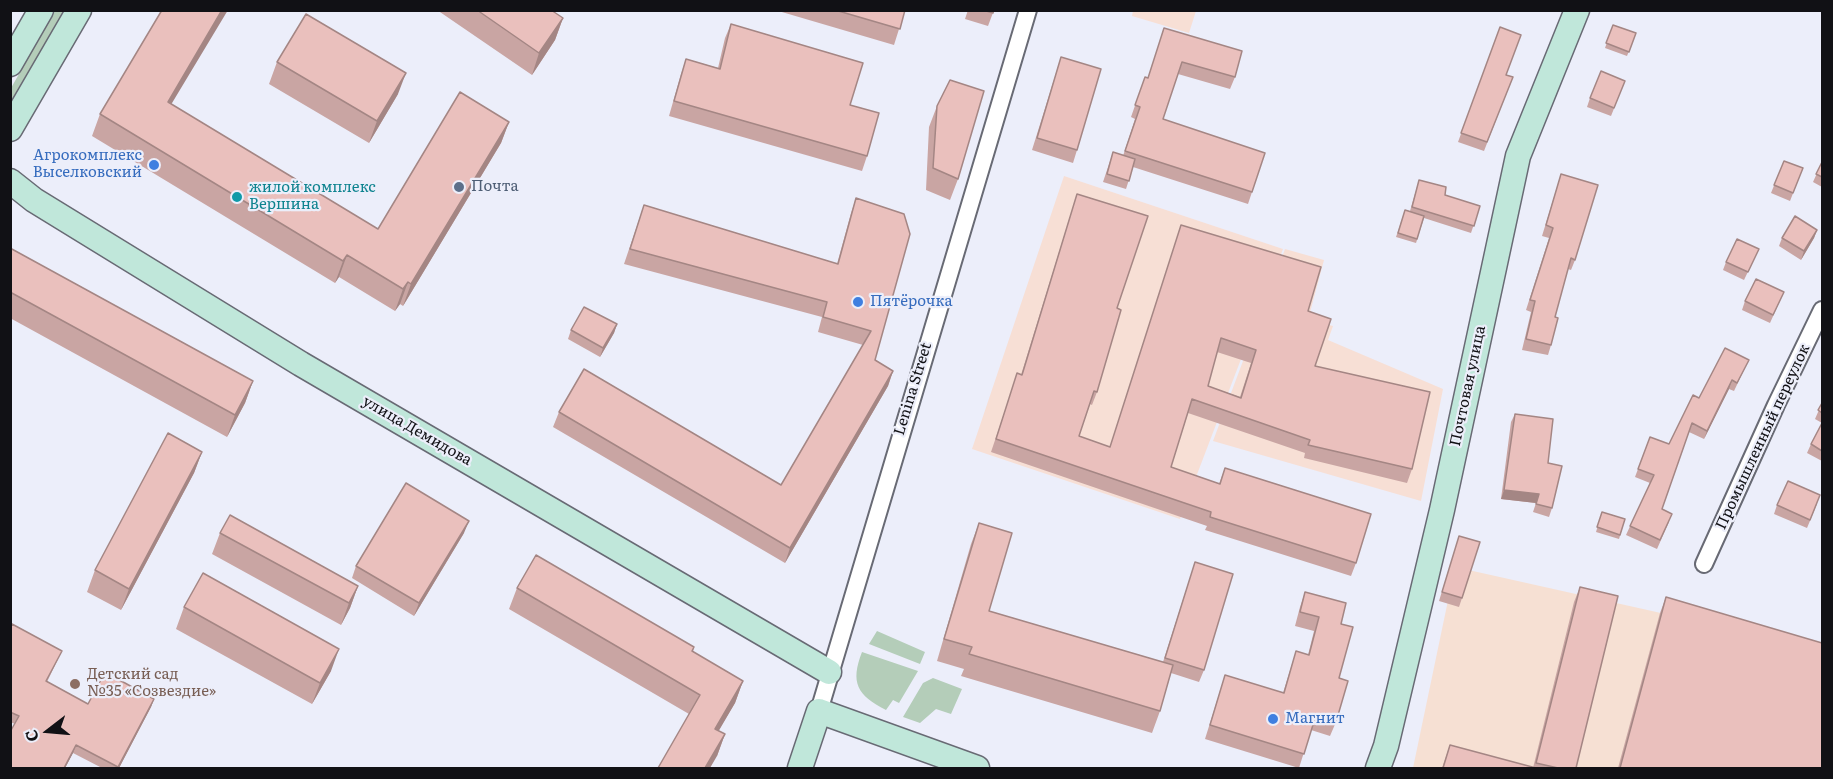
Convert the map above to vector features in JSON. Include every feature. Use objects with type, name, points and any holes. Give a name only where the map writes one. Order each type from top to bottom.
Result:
[{"type":"street","points":[[10,64],[41,10]]},
{"type":"street","points":[[10,129],[79,10]]},
{"type":"street","name":"Lenina Street","points":[[800,768],[1028,10]]},
{"type":"street","name":"Почтовая улица","points":[[1378,768],[1386,746],[1439,521],[1518,156],[1577,10]]},
{"type":"street","name":"улица Демидова","points":[[10,181],[34,200],[301,364],[829,672]]},
{"type":"street","name":"Промышленный переулок","points":[[1704,564],[1822,310]]},
{"type":"street","points":[[819,711],[976,768]]},
{"type":"shaded area","points":[[1133,10],[1196,11],[1189,33],[1132,16]]},
{"type":"shaded area","points":[[1064,176],[1283,249],[1180,519],[972,449]]},
{"type":"shaded area","points":[[1285,249],[1324,260],[1308,320],[1333,326],[1328,340],[1443,389],[1421,501],[1213,441]]},
{"type":"shaded area","points":[[1455,567],[1822,649],[1822,768],[1413,768]]},
{"type":"green space","points":[[55,11],[68,11],[11,110],[11,88]]},
{"type":"green space","points":[[877,631],[925,652],[920,664],[869,644]]},
{"type":"green space","points":[[862,652],[918,671],[899,703],[893,700],[886,710],[862,693],[857,680],[857,672]]},
{"type":"green space","points":[[933,678],[962,689],[951,714],[936,709],[920,723],[903,717],[923,683]]},
{"type":"building","name":"жилой комплекс Вершина","points":[[162,10],[222,10],[168,102],[378,229],[460,92],[509,122],[411,284],[408,282],[403,289],[347,255],[343,261],[100,114]]},
{"type":"building","points":[[477,10],[551,10],[563,18],[539,53]]},
{"type":"building","points":[[835,10],[905,10],[900,29]]},
{"type":"building","points":[[306,14],[406,73],[377,121],[277,62]]},
{"type":"building","points":[[731,24],[863,63],[850,105],[879,113],[867,156],[674,101],[686,59],[720,69]]},
{"type":"building","points":[[1613,25],[1636,33],[1629,52],[1606,43]]},
{"type":"building","points":[[1500,27],[1521,35],[1506,75],[1513,77],[1487,142],[1461,133]]},
{"type":"building","points":[[1164,28],[1242,51],[1235,77],[1182,62],[1163,119],[1265,153],[1252,192],[1125,151],[1140,107],[1135,105],[1145,77],[1148,78]]},
{"type":"building","points":[[1061,57],[1101,69],[1077,150],[1037,138]]},
{"type":"building","points":[[1601,71],[1625,81],[1614,108],[1590,98]]},
{"type":"building","points":[[950,80],[984,91],[958,179],[933,168],[937,106]]},
{"type":"building","points":[[1113,152],[1135,159],[1129,181],[1107,174]]},
{"type":"building","points":[[1784,161],[1803,168],[1793,193],[1774,185]]},
{"type":"building","points":[[1822,162],[1822,177],[1816,174]]},
{"type":"building","points":[[1561,174],[1598,185],[1575,260],[1571,258],[1555,317],[1558,318],[1551,345],[1526,339],[1535,301],[1530,300],[1553,228],[1546,225]]},
{"type":"building","points":[[1419,180],[1446,187],[1445,195],[1480,206],[1474,226],[1412,207]]},
{"type":"building","points":[[1077,194],[1148,216],[1117,308],[1121,310],[1097,392],[1094,391],[1079,436],[1110,447],[1181,225],[1321,267],[1308,311],[1331,319],[1315,366],[1430,392],[1412,469],[1308,445],[1310,440],[1192,399],[1171,467],[1220,484],[1225,468],[1371,514],[1356,563],[1210,517],[1211,512],[996,439],[1017,373],[1022,375]],"holes":[[[1221,338],[1256,350],[1241,398],[1208,386]]]},
{"type":"building","points":[[856,198],[904,214],[910,234],[875,360],[893,371],[790,548],[559,412],[584,369],[781,485],[871,331],[823,317],[827,302],[630,249],[644,205],[838,264]]},
{"type":"building","points":[[1405,210],[1424,216],[1417,239],[1398,233]]},
{"type":"building","points":[[1795,216],[1817,230],[1804,251],[1782,238]]},
{"type":"building","points":[[1737,239],[1759,249],[1748,272],[1726,262]]},
{"type":"building","points":[[10,248],[253,381],[235,415],[10,292]]},
{"type":"building","points":[[1756,279],[1784,292],[1773,315],[1745,301]]},
{"type":"building","points":[[584,307],[617,324],[603,348],[571,330]]},
{"type":"building","points":[[1725,348],[1749,360],[1737,383],[1732,380],[1707,431],[1692,423],[1662,509],[1672,514],[1660,540],[1630,526],[1654,475],[1638,469],[1650,437],[1669,444],[1693,395],[1699,398]]},
{"type":"building","points":[[1515,414],[1553,419],[1548,463],[1562,466],[1552,508],[1536,504],[1539,494],[1504,490]]},
{"type":"building","points":[[1822,423],[1822,451],[1811,444]]},
{"type":"building","points":[[168,433],[202,452],[129,589],[95,570]]},
{"type":"building","points":[[1788,481],[1820,495],[1810,520],[1777,505]]},
{"type":"building","points":[[406,483],[469,521],[419,603],[356,566]]},
{"type":"building","points":[[1602,512],[1625,519],[1620,535],[1597,527]]},
{"type":"building","points":[[230,515],[358,586],[349,603],[220,533]]},
{"type":"building","points":[[979,523],[1012,533],[989,611],[1173,665],[1160,711],[969,654],[972,647],[944,639]]},
{"type":"building","points":[[1459,536],[1480,542],[1462,598],[1442,592]]},
{"type":"building","points":[[536,555],[694,647],[692,651],[743,681],[715,729],[725,734],[705,768],[658,768],[700,695],[517,588]]},
{"type":"building","points":[[1195,562],[1233,574],[1204,670],[1165,658]]},
{"type":"building","points":[[203,573],[339,649],[320,683],[184,607]]},
{"type":"building","points":[[1580,587],[1618,596],[1576,768],[1558,768],[1536,763]]},
{"type":"building","points":[[1305,592],[1346,603],[1341,624],[1353,627],[1339,678],[1348,681],[1336,722],[1316,715],[1304,754],[1210,725],[1225,675],[1284,693],[1296,651],[1309,655],[1319,617],[1300,612]]},
{"type":"building","points":[[1666,597],[1822,643],[1822,768],[1620,768]]},
{"type":"building","points":[[12,624],[62,651],[46,681],[88,704],[105,672],[154,699],[118,767],[76,745],[64,768],[10,768],[10,732],[19,716],[10,712],[10,627]]},
{"type":"building","points":[[1450,745],[1536,768],[1443,768]]},
{"type":"place","name":"Агрокомплекс Выселковский","points":[[154,165]]},
{"type":"place","name":"Почта","points":[[459,187]]},
{"type":"place","name":"жилой комплекс Вершина","points":[[237,197]]},
{"type":"place","name":"Пятёрочка","points":[[858,302]]},
{"type":"place","name":"Детский сад №35 «Созвездие»","points":[[75,684]]},
{"type":"place","name":"Магнит","points":[[1273,719]]}]
